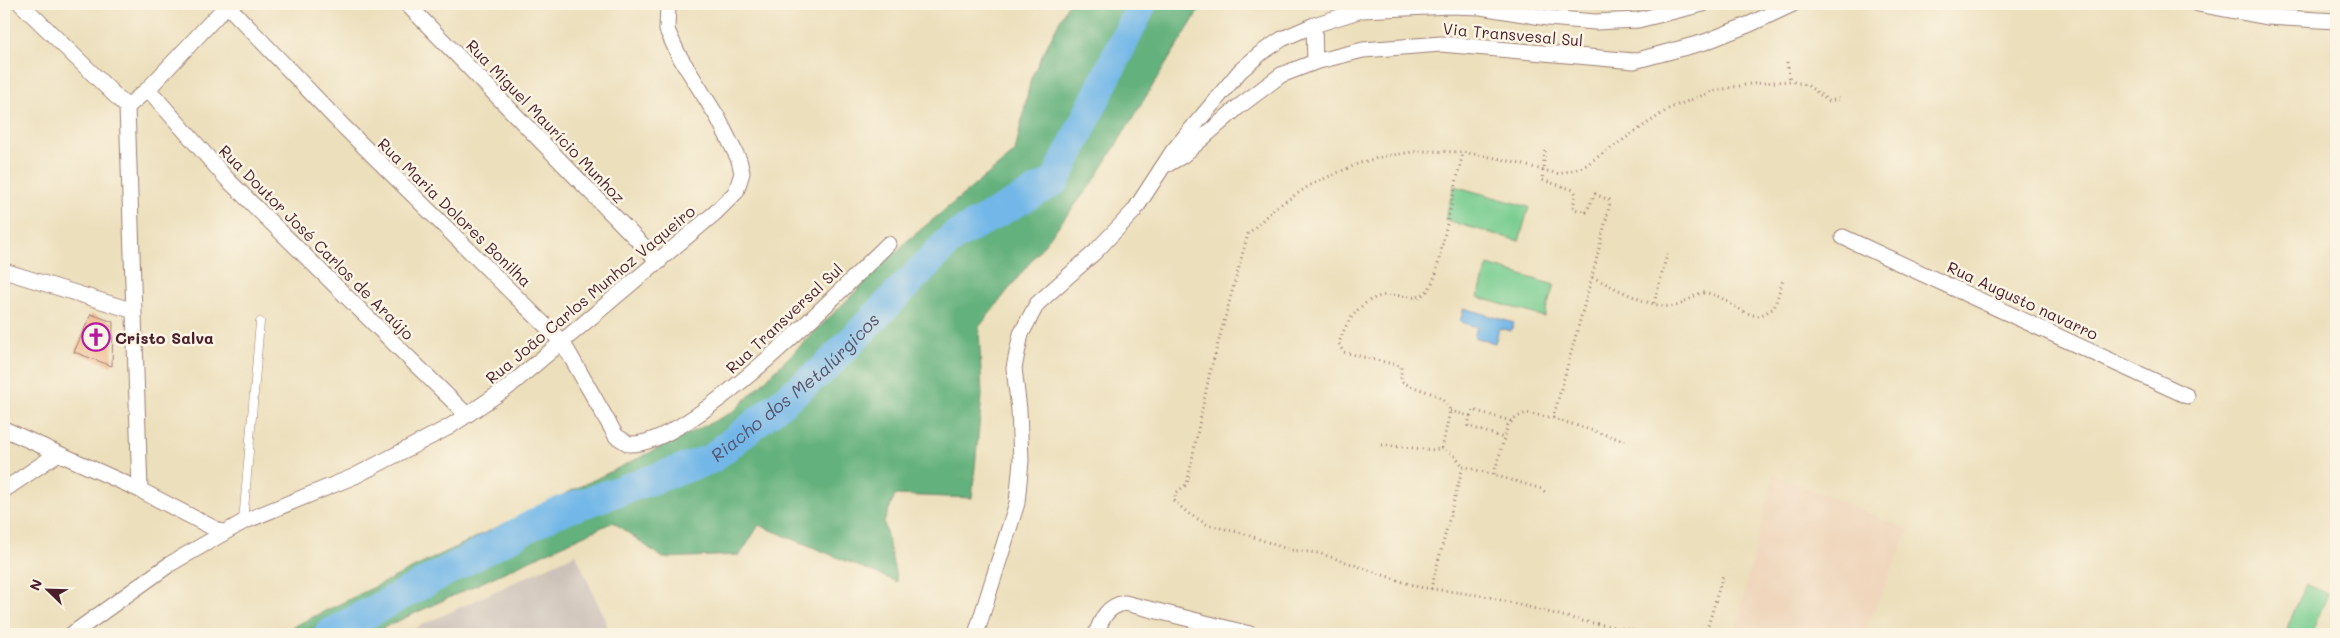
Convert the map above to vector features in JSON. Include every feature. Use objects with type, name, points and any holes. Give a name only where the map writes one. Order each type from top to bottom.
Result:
[{"type":"street","points":[[21,4],[127,107],[140,490]]},
{"type":"street","points":[[127,107],[148,89],[227,4]]},
{"type":"street","name":"Rua Maria Dolores Bonilha","points":[[227,4],[340,123],[563,343],[616,436],[629,444],[648,443]]},
{"type":"street","name":"Rua Miguel Maurício Munhoz","points":[[407,4],[659,262]]},
{"type":"street","name":"Rua João Carlos Munhoz Vaqueiro","points":[[72,634],[170,564],[242,522],[355,476],[449,427],[507,388],[563,343],[659,262],[736,192],[742,173],[739,160],[718,118],[678,54],[668,30],[668,4]]},
{"type":"street","name":"Via Transvesal Sul","points":[[976,634],[1017,503],[1021,461],[1019,410],[1014,368],[1021,334],[1037,304],[1094,253],[1134,211],[1173,151],[1240,71],[1261,52],[1282,39],[1314,25],[1362,10],[1419,6],[1480,7],[1548,18],[1595,22],[1638,20],[1703,4]]},
{"type":"street","name":"Via Transvesal Sul","points":[[1164,166],[1182,156],[1237,108],[1281,75],[1316,62],[1364,50],[1441,44],[1634,61],[1705,42],[1793,4]]},
{"type":"street","points":[[2198,4],[2267,17],[2336,21]]},
{"type":"street","points":[[1314,25],[1316,62]]},
{"type":"street","name":"Rua Doutor José Carlos de Araújo","points":[[148,89],[226,179],[467,415]]},
{"type":"street","name":"Rua Augusto navarro","points":[[1843,237],[2187,396]]},
{"type":"street","name":"Rua Transversal Sul","points":[[648,443],[733,389],[784,345],[888,244]]},
{"type":"street","points":[[4,271],[134,310]]},
{"type":"street","points":[[4,429],[140,490],[223,533]]},
{"type":"street","points":[[4,490],[57,454]]},
{"type":"street","points":[[1096,634],[1107,611],[1115,605],[1125,604],[1250,634]]},
{"type":"lane","points":[[242,522],[260,322]]},
{"type":"path","points":[[1787,62],[1790,81]]},
{"type":"path","points":[[1652,634],[1582,621],[1485,596],[1390,579],[1318,553],[1290,550],[1242,533],[1208,525],[1180,507],[1174,500],[1174,496],[1187,484],[1209,376],[1248,234],[1282,203],[1312,184],[1360,163],[1385,156],[1420,151],[1463,152],[1501,158],[1559,174],[1582,167],[1670,108],[1714,91],[1750,84],[1790,81],[1807,85],[1828,101],[1839,99]]},
{"type":"path","points":[[1545,150],[1541,177],[1544,181],[1574,190],[1574,209],[1586,212],[1595,194],[1609,200],[1610,203],[1592,277],[1553,418]]},
{"type":"path","points":[[1442,448],[1450,411],[1446,402],[1439,396],[1401,382],[1401,366],[1343,352],[1338,344],[1346,324],[1362,305],[1389,294],[1416,298],[1428,290],[1436,273],[1463,152]]},
{"type":"path","points":[[1654,303],[1668,251]]},
{"type":"path","points":[[1592,277],[1663,306],[1674,306],[1698,294],[1707,293],[1717,296],[1744,313],[1760,316],[1774,308],[1783,280]]},
{"type":"path","points":[[1504,438],[1468,426],[1472,410],[1511,421]]},
{"type":"path","points":[[1450,411],[1470,416]]},
{"type":"path","points":[[1494,474],[1511,421],[1526,413],[1553,418],[1628,442]]},
{"type":"path","points":[[1382,445],[1434,450],[1442,448],[1455,456],[1463,466],[1542,489],[1545,492]]},
{"type":"path","points":[[1432,588],[1463,466]]},
{"type":"path","points":[[1703,634],[1708,626],[1723,575]]},
{"type":"shaded area","points":[[1774,474],[1909,530],[1864,634],[1734,634]]},
{"type":"shaded area","points":[[576,554],[611,634],[418,634],[415,628]]},
{"type":"green space","points":[[1068,4],[1203,4],[1094,181],[979,327],[982,396],[972,498],[895,495],[884,522],[897,582],[759,525],[740,555],[663,558],[613,522],[370,634],[278,634],[733,412],[907,241],[1015,152],[1031,78]]},
{"type":"green space","points":[[1454,186],[1529,207],[1519,241],[1445,220]]},
{"type":"green space","points":[[1488,265],[1554,285],[1544,317],[1478,297]]},
{"type":"green space","points":[[2306,584],[2328,594],[2311,634],[2304,634],[2287,628]]},
{"type":"water","points":[[1464,308],[1514,323],[1511,331],[1499,328],[1495,343],[1474,337],[1477,327],[1460,322]]},
{"type":"building","name":"Cristo Salva","points":[[91,314],[113,322],[112,366],[74,352]]},
{"type":"waterway","name":"Riacho dos Metalúrgicos","points":[[329,634],[553,514],[711,459],[826,367],[953,237],[1055,181],[1142,4]]},
{"type":"place","name":"Cristo Salva","points":[[96,337]]}]
